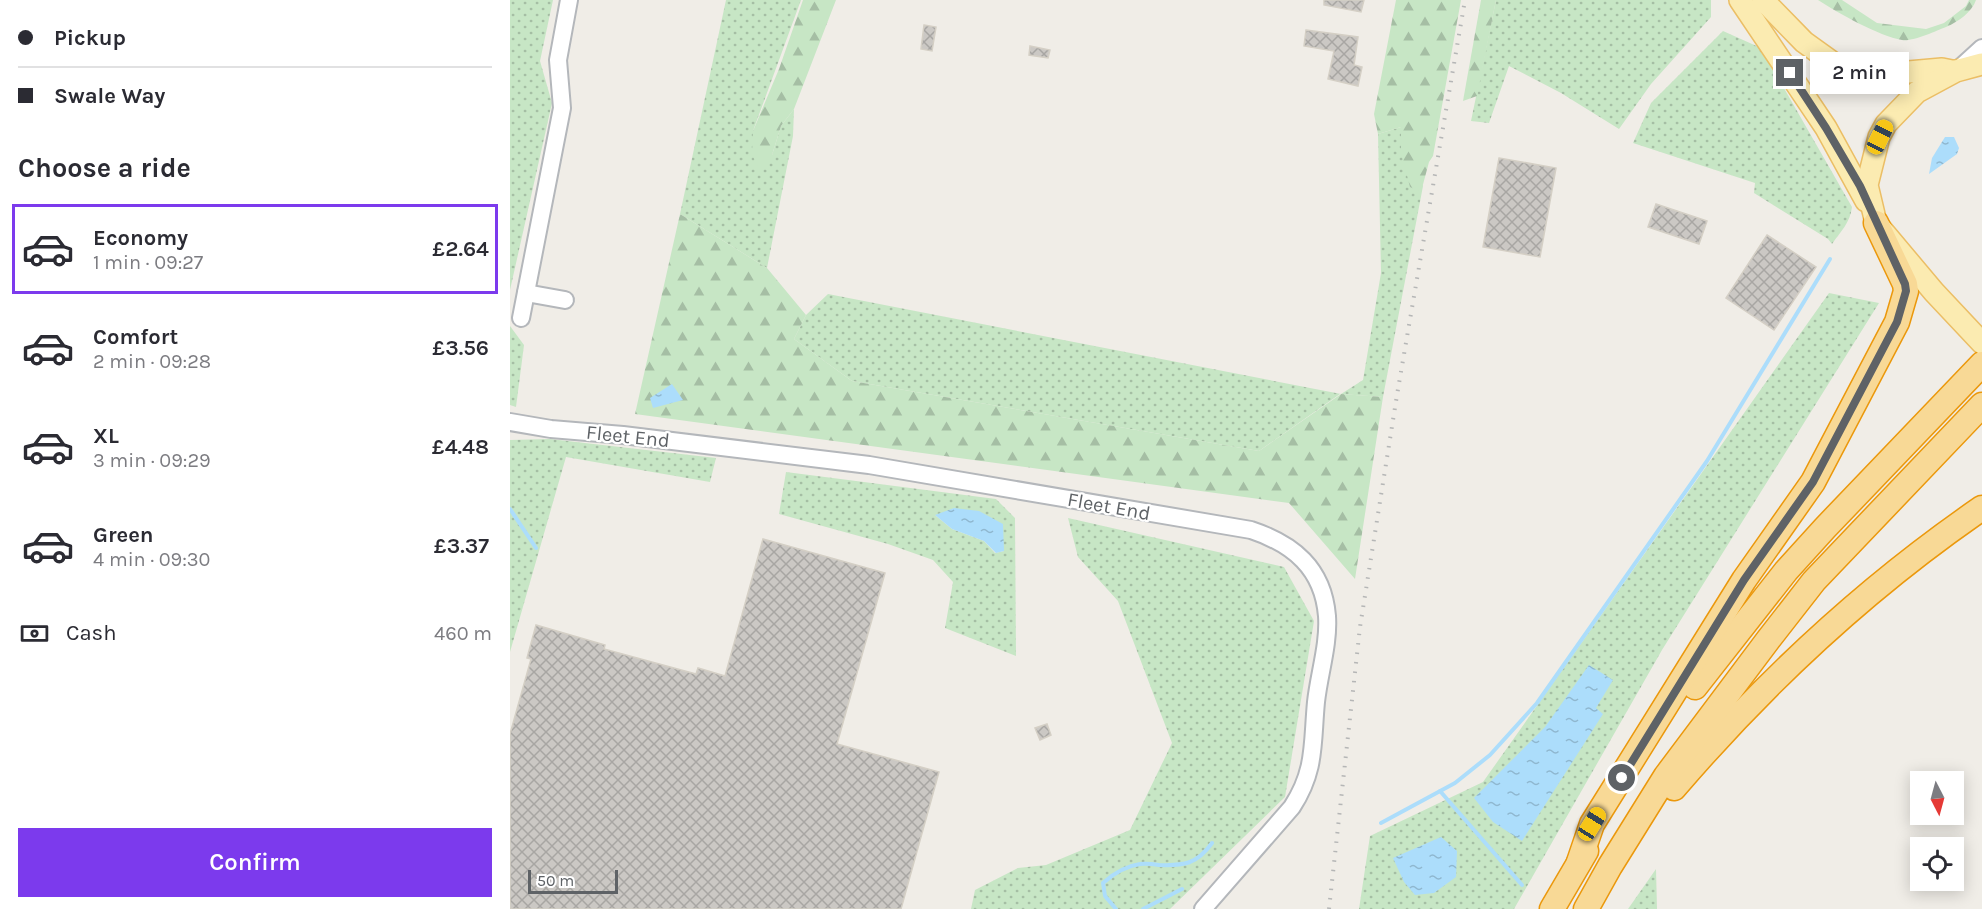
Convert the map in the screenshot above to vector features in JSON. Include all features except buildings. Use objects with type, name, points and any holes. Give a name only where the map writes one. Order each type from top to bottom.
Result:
[{"type":"highway","points":[[1579,862],[1592,824],[1744,580],[1813,482],[1897,322],[1906,291],[1905,284],[1876,223]]},
{"type":"highway","points":[[1552,909],[1640,766],[1685,700],[1754,611],[1825,528],[1982,364]]},
{"type":"highway","points":[[1586,909],[1666,776],[1814,581],[1982,405]]},
{"type":"highway","points":[[1610,866],[1689,771],[1809,647],[1934,542],[1982,508]]},
{"type":"main road","points":[[1740,0],[1826,128],[1860,186],[1876,223],[1934,292],[1982,343]]},
{"type":"main road","points":[[1763,0],[1804,42],[1836,65],[1886,74],[1942,69],[1956,71]]},
{"type":"main road","points":[[1876,223],[1867,185],[1880,137],[1886,124],[1917,92],[1956,71],[1982,64]]},
{"type":"street","points":[[521,318],[562,108],[562,97],[550,68],[560,49],[569,0]]},
{"type":"street","points":[[1956,71],[1982,48]]},
{"type":"street","points":[[526,293],[565,300]]},
{"type":"street","name":"Fleet End","points":[[512,422],[551,429],[623,435],[869,465],[1251,530],[1290,547],[1307,563],[1318,581],[1327,617],[1316,700],[1311,768],[1301,793],[1292,807],[1205,908]]},
{"type":"green space","points":[[510,0],[553,0],[540,61],[552,103],[510,290]]},
{"type":"green space","points":[[726,0],[801,0],[753,131],[772,155],[781,126],[794,109],[793,136],[767,268],[680,214]]},
{"type":"green space","points":[[803,0],[836,0],[794,109],[781,126],[772,155],[759,170],[752,154],[753,131],[779,69]]},
{"type":"green space","points":[[1396,0],[1461,0],[1433,156],[1429,162],[1421,192],[1410,187],[1401,152],[1401,127],[1378,134],[1374,114]]},
{"type":"green space","points":[[1481,0],[1496,0],[1477,96],[1463,101]]},
{"type":"green space","points":[[1496,0],[1711,0],[1711,17],[1651,84],[1619,129],[1561,93],[1509,66],[1489,123],[1471,121]]},
{"type":"green space","points":[[1818,0],[1842,0],[1877,23],[1926,29],[1944,23],[1966,6],[1969,0],[1976,0],[1964,16],[1946,27],[1924,36],[1902,40],[1871,29]]},
{"type":"green space","points":[[1723,31],[1761,48],[1852,207],[1847,222],[1832,244],[1828,239],[1754,193],[1755,183],[1633,143],[1651,103]]},
{"type":"green space","points":[[1401,127],[1423,186],[1383,397],[1340,394],[1259,451],[852,381],[794,339],[806,315],[828,294],[1341,394],[1363,380],[1381,273],[1378,134]]},
{"type":"green space","points":[[680,214],[767,268],[806,315],[794,339],[852,381],[1259,451],[1341,394],[1383,397],[1355,579],[1289,503],[635,414]]},
{"type":"green space","points":[[1829,293],[1879,303],[1662,650],[1514,909],[1359,909],[1370,836],[1483,782]]},
{"type":"green space","points":[[510,326],[524,345],[516,407],[510,405]]},
{"type":"green space","points":[[550,439],[716,458],[710,482],[566,457],[510,652],[510,440]]},
{"type":"green space","points":[[786,472],[996,499],[1015,518],[1016,656],[945,628],[953,582],[933,560],[888,544],[779,514]],"holes":[[[935,515],[1004,551],[995,553],[984,541],[952,529]]]},
{"type":"green space","points":[[1068,518],[1284,567],[1314,621],[1285,797],[1170,909],[971,909],[975,890],[1018,868],[1046,865],[1130,830],[1172,743],[1118,601],[1078,557]]},
{"type":"green space","points":[[1656,869],[1657,909],[1628,909]]},
{"type":"water","points":[[1945,137],[1954,137],[1959,148],[1957,154],[1929,174],[1932,158]]},
{"type":"water","points":[[672,384],[683,400],[653,408],[650,398]]},
{"type":"water","points":[[954,508],[979,511],[1003,524],[1004,551],[996,553],[984,541],[952,529],[935,515]]},
{"type":"water","points":[[1589,665],[1613,680],[1596,708],[1603,714],[1522,841],[1493,822],[1474,798],[1545,727]]},
{"type":"water","points":[[1441,837],[1457,851],[1456,877],[1434,893],[1415,895],[1404,882],[1393,858]]},
{"type":"waterway","points":[[1381,823],[1455,783],[1490,755],[1537,703],[1707,461],[1830,259]]},
{"type":"waterway","points":[[510,509],[536,548]]},
{"type":"waterway","points":[[1440,791],[1522,885]]},
{"type":"waterway","points":[[1116,909],[1105,896],[1103,883],[1111,877],[1140,864],[1176,865],[1189,862],[1201,855],[1212,843]]},
{"type":"waterway","points":[[1143,909],[1182,889]]},
{"type":"railway","points":[[1329,909],[1360,627],[1397,395],[1465,0]]},
{"type":"route","points":[[1622,778],[1744,580],[1813,482],[1897,322],[1906,291],[1905,284],[1860,186],[1790,73]]}]
